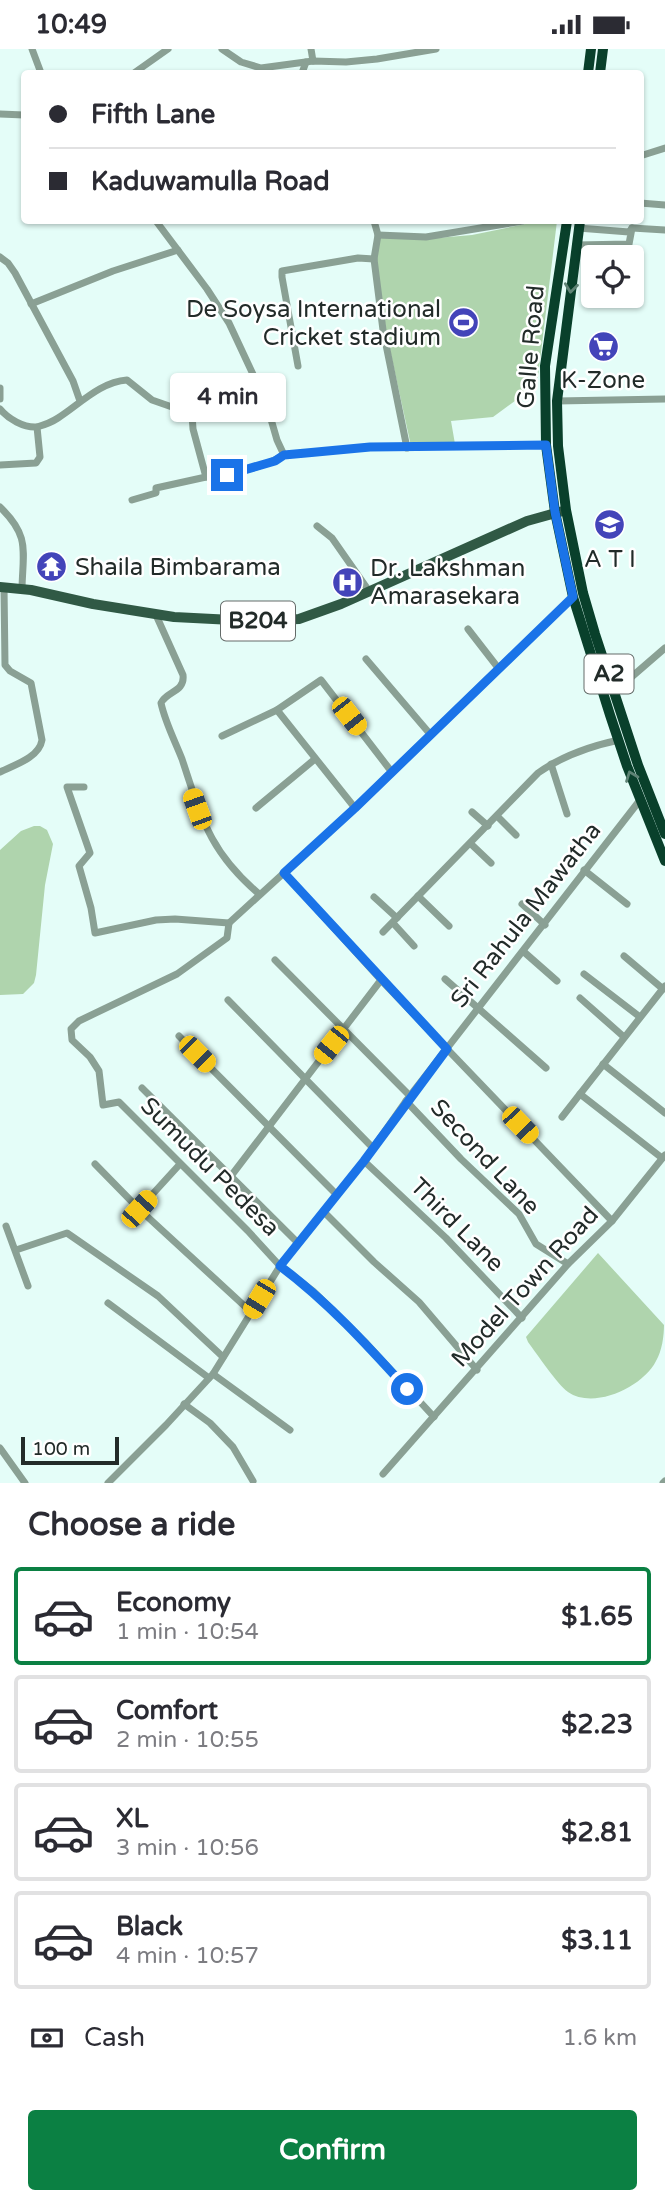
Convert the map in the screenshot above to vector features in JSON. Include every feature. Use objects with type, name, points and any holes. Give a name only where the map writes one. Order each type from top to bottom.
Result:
[{"type":"highway","points":[[588,70],[591,49]]},
{"type":"highway","points":[[600,70],[603,49]]},
{"type":"highway","name":"Galle Road","points":[[561,511],[557,401],[575,233]]},
{"type":"highway","name":"Galle Road","points":[[575,233],[545,366],[546,445],[561,511],[573,597],[610,694],[619,740],[640,800],[660,837]]},
{"type":"highway","name":"A2","points":[[561,511],[610,694],[662,817],[660,837],[665,860]]},
{"type":"main road","name":"B204","points":[[2,587],[22,588],[156,615],[275,621],[313,614],[500,532],[561,511]]},
{"type":"street","points":[[32,49],[40,70]]},
{"type":"street","points":[[222,49],[241,62],[261,68],[310,61],[346,62],[436,49]]},
{"type":"street","points":[[304,70],[310,61],[310,49]]},
{"type":"street","points":[[138,70],[164,50]]},
{"type":"street","points":[[0,114],[21,115]]},
{"type":"street","points":[[644,155],[665,148]]},
{"type":"street","points":[[644,203],[665,205]]},
{"type":"street","points":[[158,224],[229,323],[266,402],[284,455]]},
{"type":"street","points":[[375,224],[378,235],[374,259],[383,330],[407,448]]},
{"type":"street","points":[[378,235],[426,237],[508,224]]},
{"type":"street","points":[[575,233],[629,232],[632,228],[665,230]]},
{"type":"street","points":[[575,233],[629,244],[632,228]]},
{"type":"street","points":[[31,304],[113,271],[178,250]]},
{"type":"street","points":[[0,257],[15,273],[80,401]]},
{"type":"street","points":[[298,366],[282,271],[358,258],[374,259]]},
{"type":"street","points":[[0,409],[27,428],[37,427],[56,420],[80,401],[117,381],[127,380],[152,400],[192,414],[214,414],[266,402]]},
{"type":"street","points":[[0,388],[0,399]]},
{"type":"street","points":[[557,401],[665,399]]},
{"type":"street","points":[[192,414],[193,429],[206,477]]},
{"type":"street","points":[[0,465],[39,461],[37,427]]},
{"type":"street","points":[[132,500],[156,493],[156,488],[227,475],[275,461],[284,455],[370,447],[546,445]]},
{"type":"street","points":[[0,507],[14,521],[23,540],[22,588]]},
{"type":"street","points":[[317,526],[339,547],[369,591]]},
{"type":"street","points":[[0,772],[32,755],[41,746],[42,740],[31,683],[5,665],[2,587]]},
{"type":"street","points":[[84,787],[67,787],[90,852],[79,866],[95,933],[156,920],[229,923],[355,808],[573,597]]},
{"type":"street","points":[[156,615],[183,675],[180,688],[165,697],[161,703],[192,795],[216,848],[230,867],[259,894]]},
{"type":"street","points":[[468,629],[499,669]]},
{"type":"street","points":[[610,694],[665,648]]},
{"type":"street","points":[[366,659],[430,734]]},
{"type":"street","points":[[222,736],[276,710],[321,680],[391,771]]},
{"type":"street","points":[[276,710],[355,808]]},
{"type":"street","points":[[383,932],[538,773],[551,764],[593,746],[619,740]]},
{"type":"street","points":[[256,808],[315,759]]},
{"type":"street","points":[[551,764],[567,814]]},
{"type":"street","name":"Sri Rahula Mawatha","points":[[108,1483],[211,1376],[280,1266],[364,1161],[408,1099],[640,800]]},
{"type":"street","points":[[472,812],[488,826]]},
{"type":"street","points":[[497,816],[516,835]]},
{"type":"street","points":[[471,844],[491,863]]},
{"type":"street","points":[[584,870],[627,904]]},
{"type":"street","points":[[284,873],[381,981],[612,1221]]},
{"type":"street","points":[[418,896],[449,926]]},
{"type":"street","points":[[374,897],[414,946]]},
{"type":"street","points":[[522,904],[545,925]]},
{"type":"street","name":"Sumudu Pedesa","points":[[229,923],[227,938],[177,974],[79,1021],[71,1029],[72,1040],[90,1057],[99,1071],[103,1105],[119,1102],[280,1266],[313,1291],[358,1334],[434,1417]]},
{"type":"street","points":[[524,952],[557,981]]},
{"type":"street","points":[[562,1117],[664,987],[624,956]]},
{"type":"street","name":"Second Lane","points":[[275,960],[344,1029],[461,1159],[519,1214],[536,1244],[568,1264]]},
{"type":"street","points":[[584,974],[640,1017]]},
{"type":"street","points":[[445,979],[546,1068]]},
{"type":"street","points":[[231,1176],[381,981]]},
{"type":"street","points":[[580,998],[624,1037]]},
{"type":"street","points":[[228,1000],[373,1149]]},
{"type":"street","points":[[179,1036],[337,1195]]},
{"type":"street","points":[[603,1064],[665,1113]]},
{"type":"street","points":[[142,1087],[298,1243]]},
{"type":"street","points":[[580,1094],[664,1156]]},
{"type":"street","name":"Model Town Road","points":[[383,1474],[568,1264],[612,1221],[664,1156]]},
{"type":"street","name":"Third Lane","points":[[364,1161],[446,1238],[522,1318]]},
{"type":"street","points":[[95,1164],[139,1209],[251,1312]]},
{"type":"street","points":[[139,1209],[180,1164]]},
{"type":"street","points":[[324,1212],[419,1302],[477,1370]]},
{"type":"street","points":[[6,1226],[28,1286]]},
{"type":"street","points":[[16,1250],[67,1233],[158,1296],[223,1357]]},
{"type":"street","points":[[108,1303],[290,1430]]},
{"type":"street","points":[[184,1404],[210,1423],[233,1447],[253,1481]]},
{"type":"street","points":[[0,1448],[25,1483]]},
{"type":"green space","name":"De Soysa International Cricket stadium","points":[[525,224],[557,224],[538,377],[519,398],[493,417],[451,421],[455,444],[411,446],[387,336],[376,263],[380,237],[425,239],[472,235]]},
{"type":"green space","points":[[34,826],[47,830],[53,844],[45,885],[36,975],[34,983],[23,994],[0,995],[0,850],[21,831]]},
{"type":"green space","points":[[598,1253],[664,1325],[664,1329],[658,1357],[650,1371],[640,1379],[617,1393],[604,1397],[579,1397],[563,1388],[526,1337]]},
{"type":"place","name":"De Soysa International Cricket stadium","points":[[464,323]]},
{"type":"place","name":"K-Zone","points":[[603,346]]},
{"type":"place","name":"A T I","points":[[610,525]]},
{"type":"place","name":"Shaila Bimbarama","points":[[52,567]]},
{"type":"place","name":"Dr. Lakshman Amarasekara","points":[[347,582]]},
{"type":"route","points":[[227,475],[275,461],[284,455],[370,447],[474,448],[546,445],[555,512],[573,597],[284,873],[381,981],[447,1049],[364,1161],[280,1266],[313,1291],[366,1343],[407,1389]]}]
